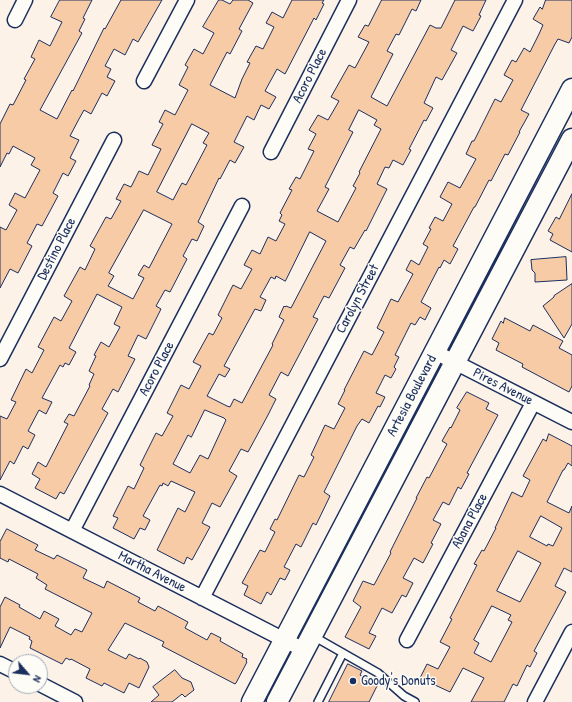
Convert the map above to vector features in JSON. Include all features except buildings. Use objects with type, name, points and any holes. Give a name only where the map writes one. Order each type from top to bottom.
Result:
[{"type":"main road","name":"Artesia Boulevard","points":[[252,702],[570,97]]},
{"type":"main road","name":"Artesia Boulevard","points":[[277,702],[572,139]]},
{"type":"street","points":[[14,20],[25,0]]},
{"type":"street","points":[[144,80],[187,0]]},
{"type":"street","name":"Acoro Place","points":[[271,152],[349,0]]},
{"type":"street","name":"Carolyn Street","points":[[202,598],[514,0]]},
{"type":"street","name":"Destino Place","points":[[0,358],[114,140]]},
{"type":"street","name":"Acoro Place","points":[[72,531],[242,206]]},
{"type":"street","name":"Pires Avenue","points":[[435,352],[572,422]]},
{"type":"street","name":"Abana Place","points":[[407,640],[533,402]]},
{"type":"street","name":"Martha Avenue","points":[[0,494],[284,640],[308,643]]},
{"type":"street","points":[[535,702],[572,632]]},
{"type":"street","points":[[48,688],[75,702]]},
{"type":"lane","points":[[308,643],[344,653],[378,673],[404,696],[415,702]]},
{"type":"lane","points":[[318,702],[344,653]]},
{"type":"place","name":"Goody's Donuts","points":[[353,681]]}]
